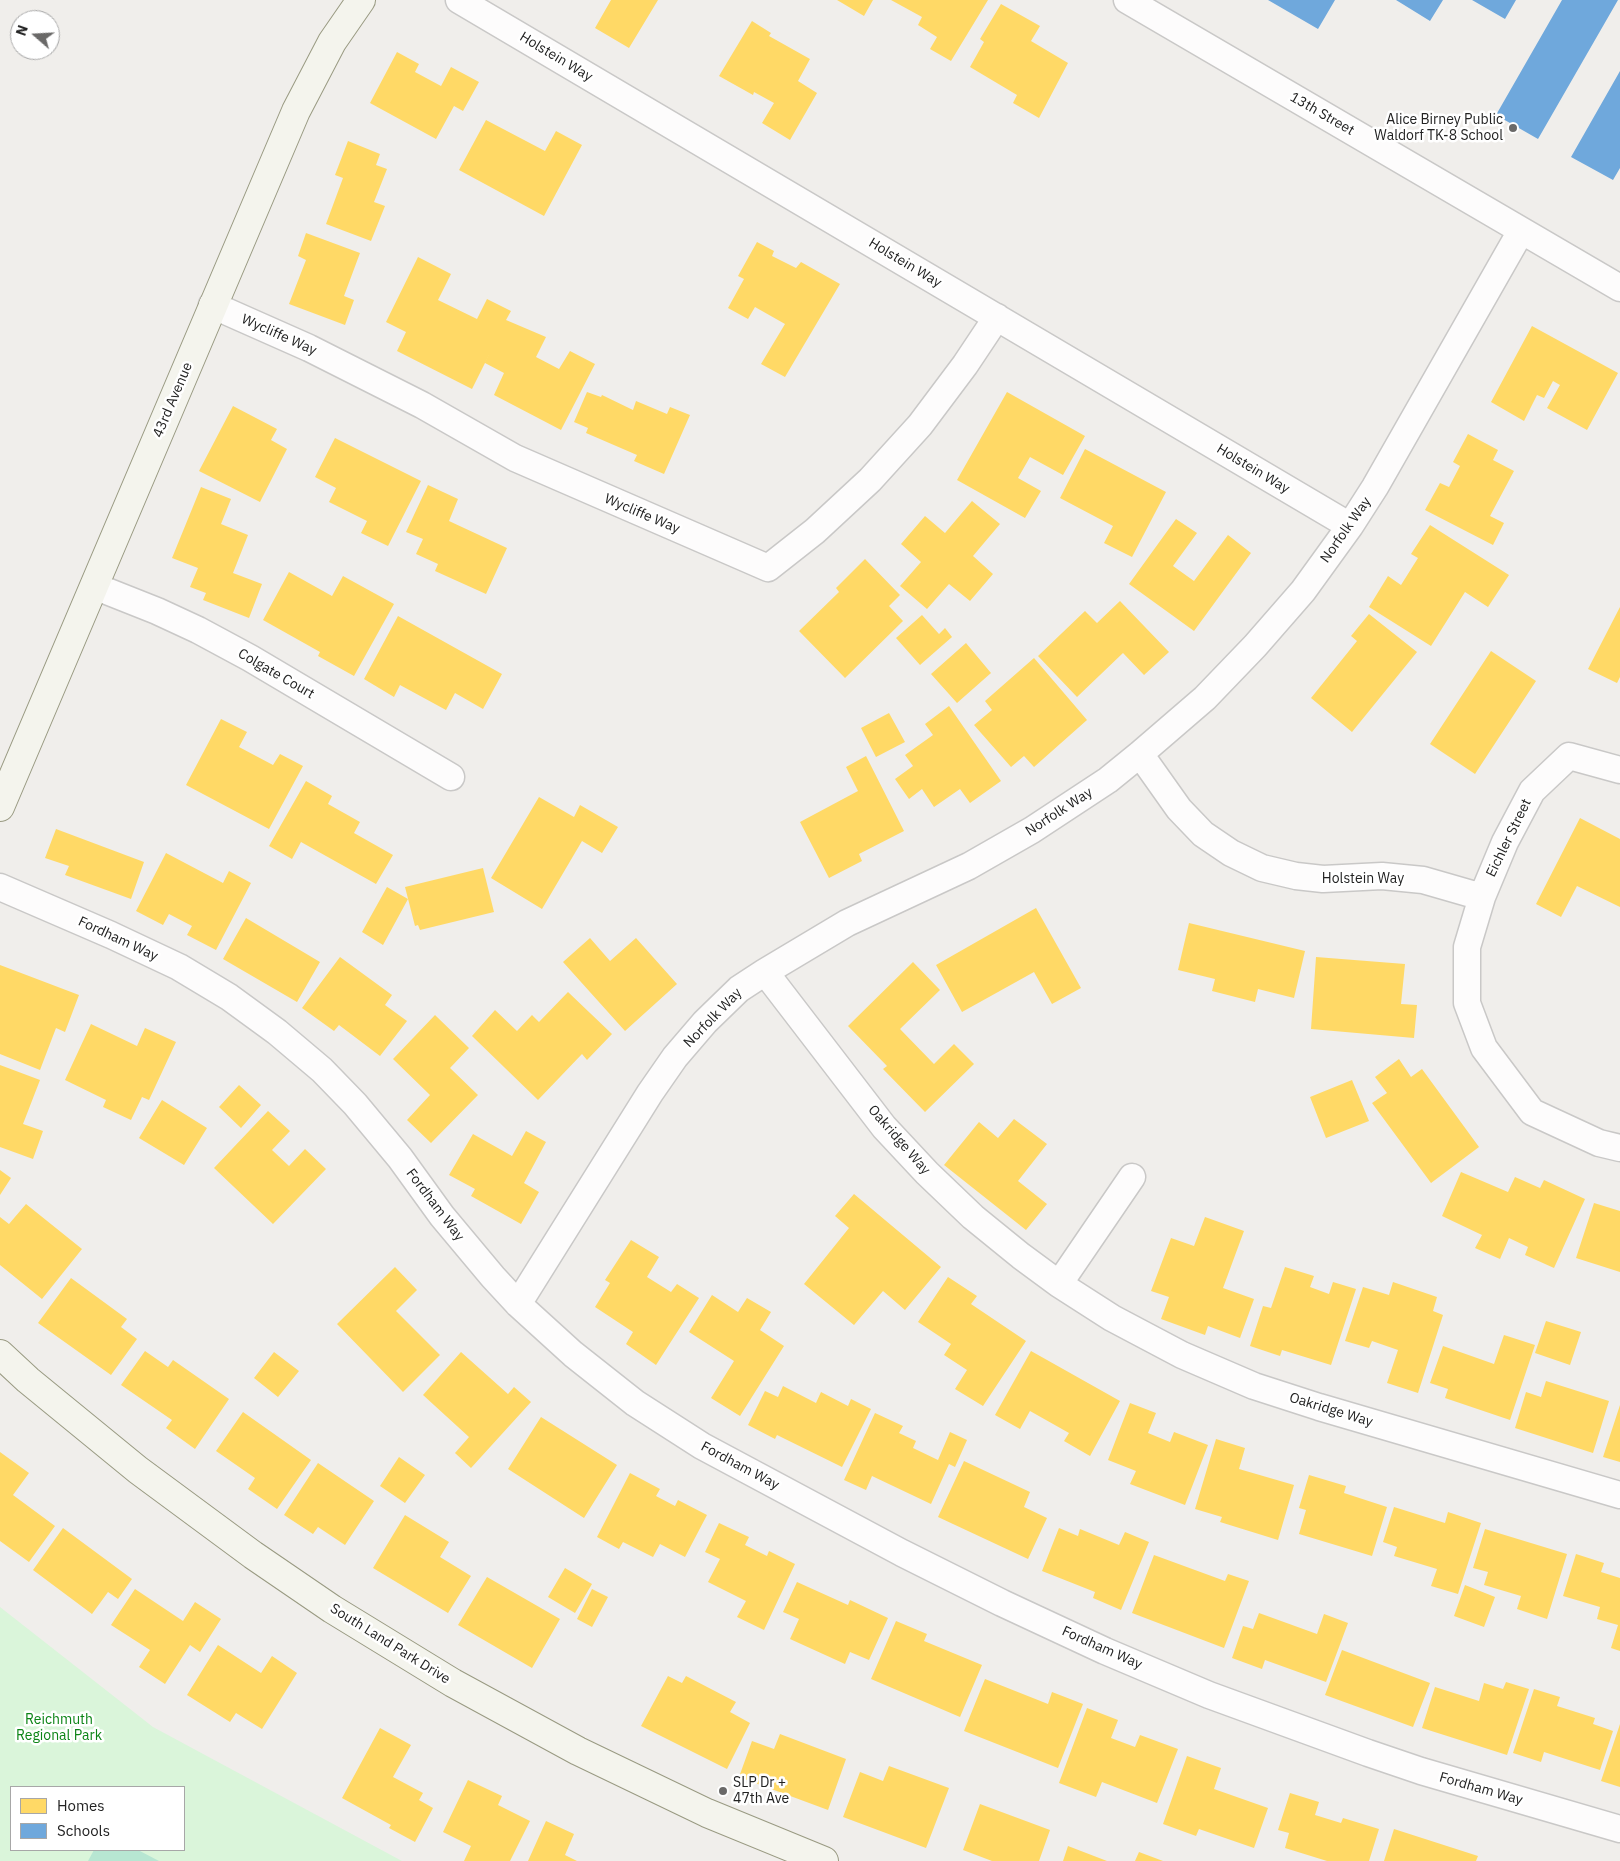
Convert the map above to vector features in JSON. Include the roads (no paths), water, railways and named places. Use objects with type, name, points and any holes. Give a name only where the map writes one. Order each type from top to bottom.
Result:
[{"type":"street","name":"43rd Avenue","points":[[0,807],[296,111],[332,42],[360,0]]},
{"type":"street","name":"Holstein Way","points":[[459,0],[1350,526]]},
{"type":"street","name":"13th Street","points":[[1127,0],[1620,288]]},
{"type":"street","name":"Norfolk Way","points":[[518,1304],[650,1093],[675,1057],[705,1022],[739,989],[847,923],[969,866],[1032,830],[1108,780],[1205,698],[1255,646],[1302,591],[1350,526],[1375,487],[1521,231]]},
{"type":"street","name":"Wycliffe Way","points":[[212,305],[310,348],[422,406],[523,462],[768,568],[815,531],[870,480],[920,425],[997,318]]},
{"type":"street","name":"Colgate Court","points":[[94,586],[157,611],[198,630],[250,658],[451,777]]},
{"type":"street","name":"Holstein Way","points":[[1140,754],[1179,809],[1203,834],[1231,853],[1262,868],[1296,876],[1323,879],[1382,876],[1423,880],[1482,898]]},
{"type":"street","name":"Eichler Street","points":[[1482,898],[1505,842],[1532,791],[1568,756],[1620,770]]},
{"type":"street","name":"Fordham Way","points":[[0,887],[179,967],[229,997],[277,1032],[322,1070],[354,1104],[400,1158],[442,1216],[518,1304],[573,1354],[636,1403],[702,1446],[1002,1603],[1105,1651],[1209,1695],[1422,1771],[1620,1829]]},
{"type":"street","points":[[1482,898],[1466,947],[1467,1003],[1484,1048],[1532,1112],[1599,1143],[1620,1148]]},
{"type":"street","name":"Oakridge Way","points":[[765,972],[884,1127],[927,1173],[973,1217],[1021,1256],[1059,1284],[1112,1318],[1182,1355],[1254,1386],[1319,1407],[1620,1494]]},
{"type":"street","points":[[1059,1284],[1132,1177]]},
{"type":"street","name":"South Land Park Drive","points":[[0,1354],[28,1380],[138,1470],[253,1555],[332,1608],[453,1683],[578,1751],[707,1813],[824,1861]]},
{"type":"place","name":"Alice Birney Public Waldorf TK-8 School","points":[[1513,128]]},
{"type":"place","name":"SLP Dr + 47th Ave","points":[[723,1791]]},
{"type":"park label","name":"Reichmuth Regional Park","points":[[59,1728]]}]
